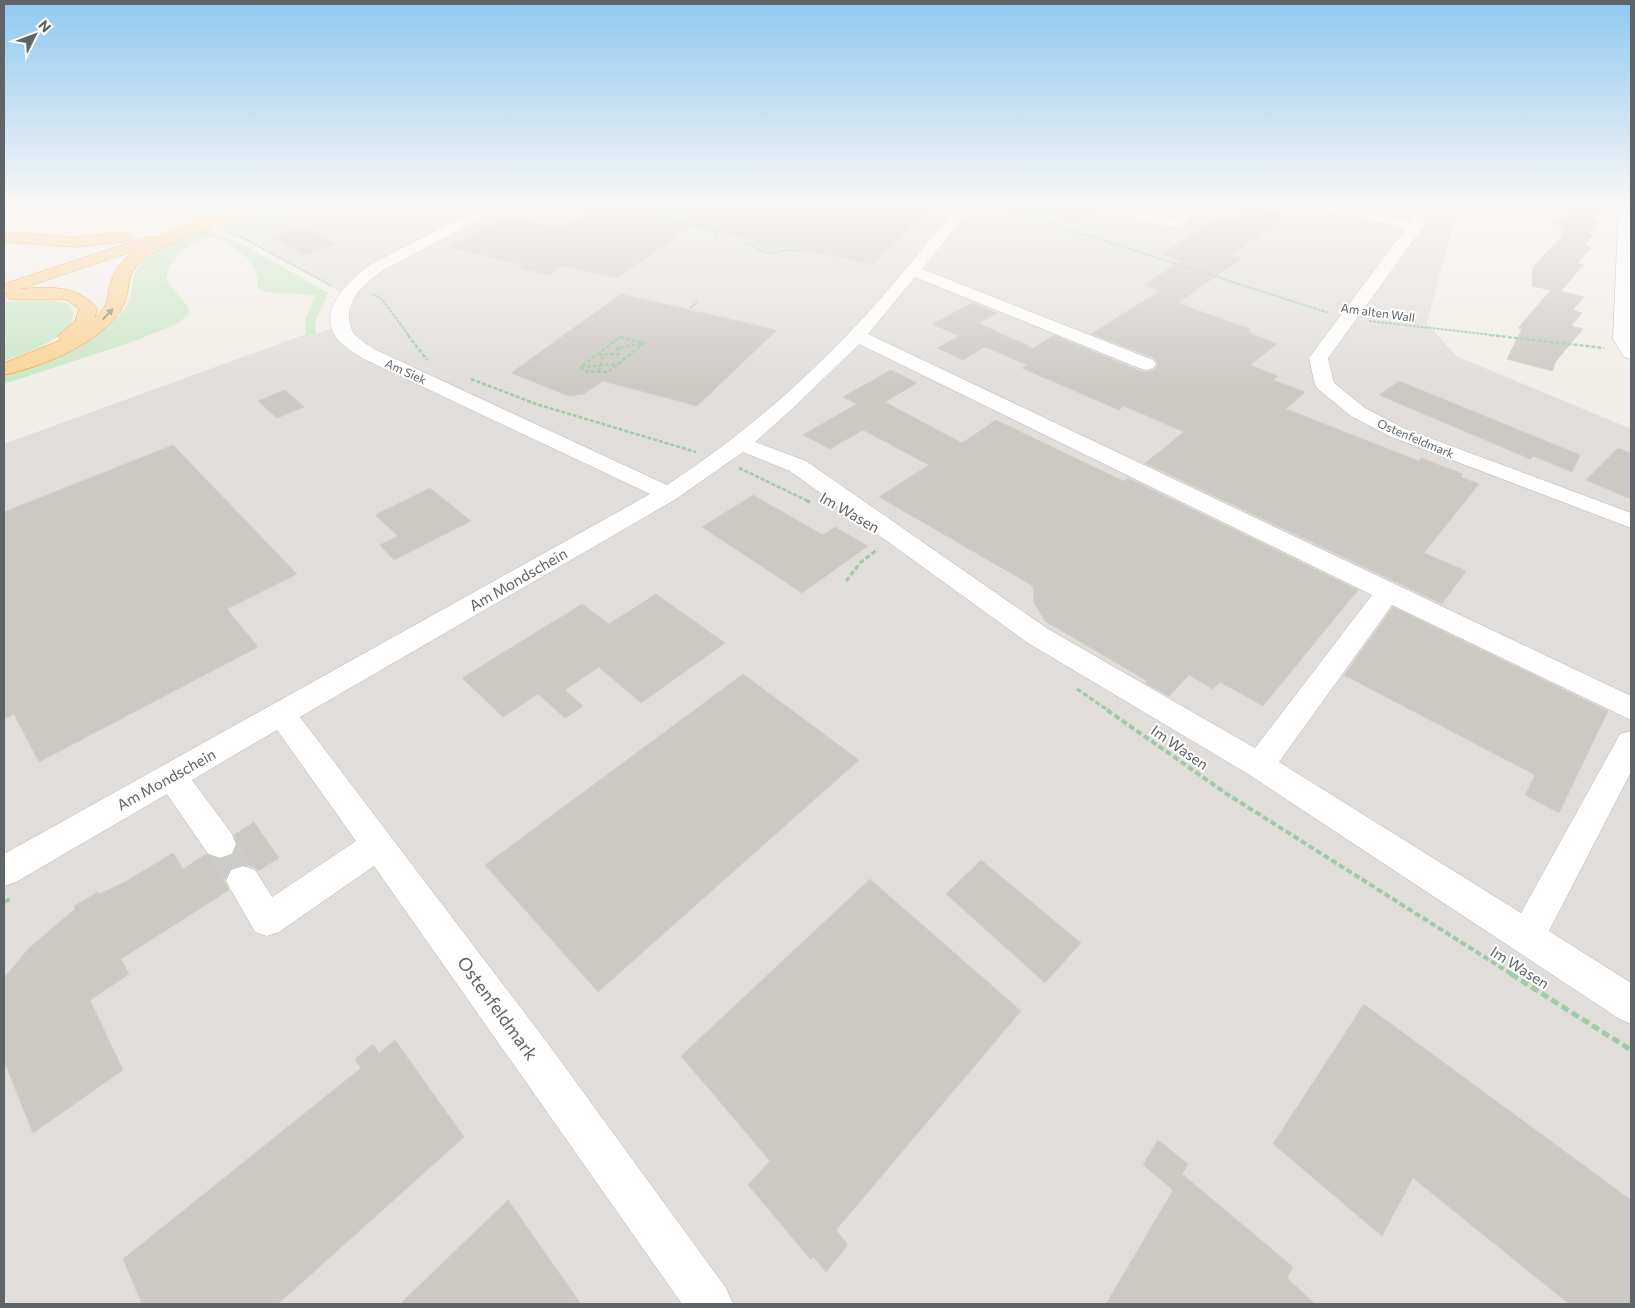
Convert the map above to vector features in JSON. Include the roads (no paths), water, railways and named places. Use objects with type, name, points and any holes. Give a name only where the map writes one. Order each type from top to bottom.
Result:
[{"type":"highway","points":[[4,282],[57,265]]},
{"type":"highway","points":[[4,289],[71,265]]},
{"type":"highway","points":[[4,369],[56,349],[98,324],[107,316],[118,301],[120,279],[128,265]]},
{"type":"highway","points":[[4,296],[32,293],[67,295],[82,301],[88,310],[88,315],[81,326],[65,338],[42,350],[4,364]]},
{"type":"street","name":"Am Siek","points":[[382,265],[363,278],[350,291],[340,308],[341,325],[347,338],[369,354],[668,494]]},
{"type":"street","name":"Am Mondschein","points":[[4,871],[668,494],[730,452],[784,406],[857,336],[917,265]]},
{"type":"street","name":"Ostenfeldmark","points":[[1387,265],[1318,358],[1325,384],[1358,412],[1396,432],[1631,521]]},
{"type":"street","points":[[1624,265],[1622,339],[1630,352]]},
{"type":"street","points":[[912,271],[1146,364]]},
{"type":"street","points":[[857,336],[1631,709]]},
{"type":"street","points":[[730,452],[798,466],[1038,636],[1259,765],[1631,1005]]},
{"type":"street","points":[[1259,765],[1388,592]]},
{"type":"street","name":"Ostenfeldmark","points":[[282,714],[535,1059],[710,1304]]},
{"type":"street","points":[[1527,937],[1631,744]]},
{"type":"street","points":[[172,776],[220,844]]},
{"type":"street","points":[[243,881],[267,920],[378,845]]},
{"type":"tunnel","points":[[220,844],[243,881]]}]
